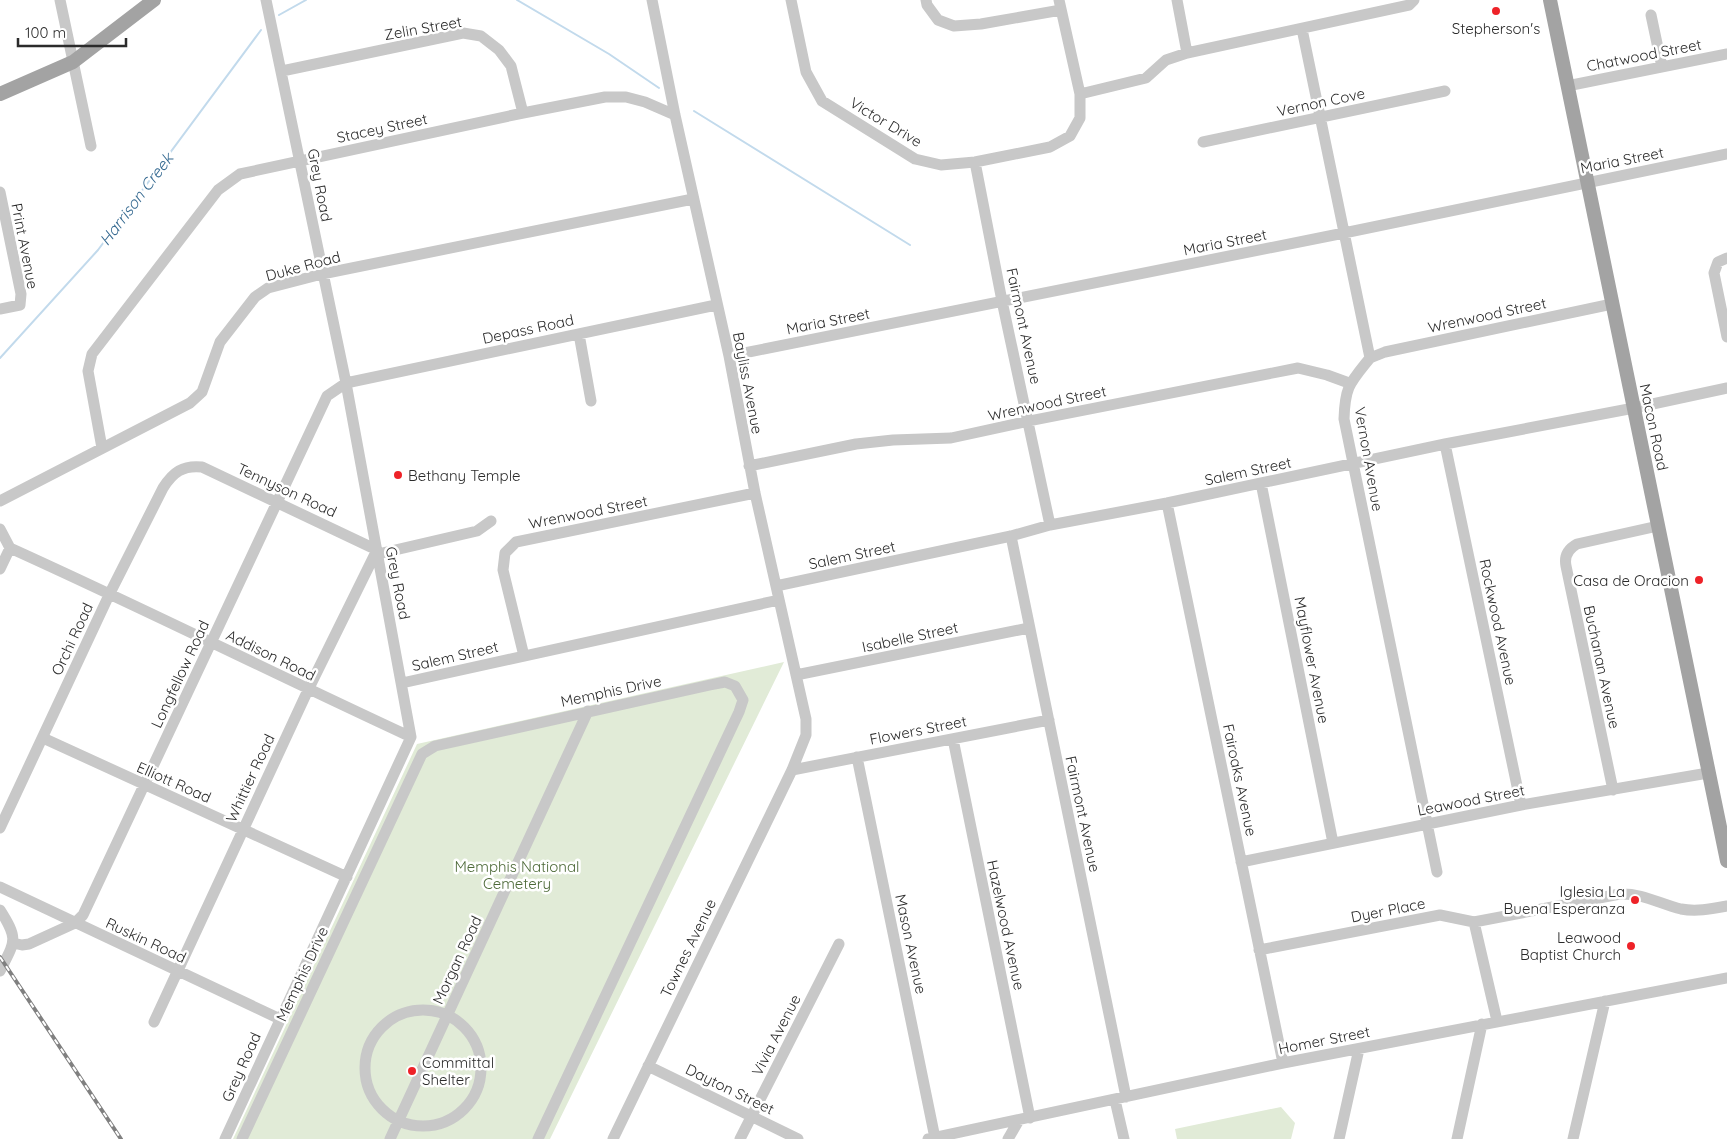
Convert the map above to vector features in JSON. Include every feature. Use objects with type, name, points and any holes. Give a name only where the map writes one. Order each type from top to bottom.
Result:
[{"type":"main road","points":[[0,94],[73,62],[154,0]]},
{"type":"main road","name":"Macon Road","points":[[1550,0],[1727,861]]},
{"type":"street","points":[[60,0],[91,146]]},
{"type":"street","name":"Bayliss Avenue","points":[[652,0],[693,199],[729,356],[754,493],[806,719],[806,735],[792,770]]},
{"type":"street","name":"Victor Drive","points":[[791,0],[806,72],[822,101],[915,158],[941,165],[975,162],[1050,147],[1069,136],[1080,118],[1080,94]]},
{"type":"street","points":[[926,0],[927,5],[938,20],[954,26],[980,24],[1060,5],[1080,94],[1146,78],[1166,60],[1187,52],[1409,5],[1414,0]]},
{"type":"street","points":[[1177,0],[1187,52]]},
{"type":"street","name":"Grey Road","points":[[225,1139],[411,737],[346,383],[267,4]]},
{"type":"street","points":[[1651,15],[1662,67]]},
{"type":"street","points":[[1302,29],[1370,358]]},
{"type":"street","name":"Zelin Street","points":[[282,71],[464,34],[481,36],[499,50],[511,66],[523,113]]},
{"type":"street","name":"Chatwood Street","points":[[1567,86],[1727,54]]},
{"type":"street","name":"Vernon Cove","points":[[1203,142],[1445,91]]},
{"type":"street","name":"Stacey Street","points":[[102,448],[88,371],[92,354],[218,190],[240,174],[605,97],[626,97],[645,102],[675,115]]},
{"type":"street","name":"Maria Street","points":[[729,356],[1727,154]]},
{"type":"street","name":"Fairmont Avenue","points":[[975,162],[1002,301],[1050,524]]},
{"type":"street","name":"Print Avenue","points":[[0,192],[21,294],[20,305],[0,309]]},
{"type":"street","name":"Duke Road","points":[[0,501],[190,403],[202,392],[220,342],[255,297],[268,288],[322,274],[693,199]]},
{"type":"street","points":[[1727,258],[1718,262],[1714,273],[1727,337]]},
{"type":"street","name":"Wrenwood Street","points":[[1370,358],[1385,352],[1612,304]]},
{"type":"street","name":"Depass Road","points":[[346,383],[716,305]]},
{"type":"street","points":[[579,334],[591,401]]},
{"type":"street","name":"Vernon Avenue","points":[[1370,358],[1349,383],[1344,399],[1344,419],[1437,872]]},
{"type":"street","name":"Wrenwood Street","points":[[749,466],[856,444],[893,440],[951,438],[1298,368],[1349,383]]},
{"type":"street","name":"Longfellow Road","points":[[75,923],[83,915],[327,396],[346,383]]},
{"type":"street","name":"Salem Street","points":[[776,586],[1011,536],[1050,524],[1167,503],[1445,444],[1634,408],[1727,388]]},
{"type":"street","name":"Rockwood Avenue","points":[[1445,444],[1521,805]]},
{"type":"street","name":"Tennyson Road","points":[[182,470],[192,466],[202,468],[278,502],[377,552]]},
{"type":"street","name":"Orchi Road","points":[[0,828],[162,488],[171,476],[182,470]]},
{"type":"street","name":"Mayflower Avenue","points":[[1261,483],[1333,843]]},
{"type":"street","name":"Wrenwood Street","points":[[524,656],[503,570],[505,553],[516,542],[754,493]]},
{"type":"street","name":"Fairoaks Avenue","points":[[1167,503],[1282,1063]]},
{"type":"street","points":[[377,552],[477,531],[492,521]]},
{"type":"street","name":"Buchanan Avenue","points":[[1613,790],[1566,566],[1566,558],[1568,551],[1577,544],[1658,526]]},
{"type":"street","points":[[0,528],[10,548],[0,569]]},
{"type":"street","name":"Fairmont Avenue","points":[[1011,536],[1049,720],[1121,1099],[1124,1139]]},
{"type":"street","name":"Addison Road","points":[[10,548],[411,737]]},
{"type":"street","name":"Whittier Road","points":[[154,1022],[308,690],[377,552]]},
{"type":"street","name":"Salem Street","points":[[402,683],[779,600]]},
{"type":"street","name":"Isabelle Street","points":[[796,675],[1029,628]]},
{"type":"street","name":"Memphis Drive","points":[[242,1139],[422,754],[435,746],[588,711],[725,682],[735,686],[743,700],[735,721],[538,1139]]},
{"type":"street","name":"Morgan Road","points":[[390,1139],[588,711]]},
{"type":"street","name":"Flowers Street","points":[[792,770],[1049,720]]},
{"type":"street","name":"Elliott Road","points":[[43,738],[347,877]]},
{"type":"street","name":"Hazelwood Avenue","points":[[953,739],[1025,1119]]},
{"type":"street","name":"Mason Avenue","points":[[857,757],[932,1138]]},
{"type":"street","name":"Townes Avenue","points":[[612,1139],[792,770]]},
{"type":"street","name":"Leawood Street","points":[[1241,862],[1521,805],[1708,773]]},
{"type":"street","name":"Ruskin Road","points":[[0,887],[280,1019]]},
{"type":"street","name":"Dyer Place","points":[[1259,950],[1440,915],[1474,922],[1620,894],[1638,895],[1671,906],[1691,910],[1727,906]]},
{"type":"street","points":[[0,910],[14,934],[13,943],[0,971]]},
{"type":"street","points":[[1474,922],[1497,1021]]},
{"type":"street","points":[[13,943],[29,944],[75,923]]},
{"type":"street","name":"Vivia Avenue","points":[[740,1139],[839,944]]},
{"type":"street","name":"Homer Street","points":[[932,1138],[1282,1063],[1727,978]]},
{"type":"street","points":[[1573,1139],[1605,1001]]},
{"type":"street","points":[[412,1010],[430,1010],[448,1015],[464,1027],[476,1043],[481,1063],[479,1083],[470,1101],[456,1115],[438,1124],[418,1126],[399,1121],[384,1111],[372,1096],[369,1088],[366,1079],[365,1061],[370,1043],[380,1028],[395,1016],[412,1010]]},
{"type":"street","points":[[1457,1139],[1482,1024]]},
{"type":"street","points":[[1339,1139],[1358,1049]]},
{"type":"street","name":"Dayton Street","points":[[648,1066],[798,1139]]},
{"type":"street","points":[[1008,1139],[1025,1119]]},
{"type":"green space","name":"Memphis National Cemetery","points":[[784,662],[550,1139],[233,1139],[417,744]]},
{"type":"green space","points":[[1281,1107],[1295,1123],[1291,1139],[1177,1139],[1175,1129]]},
{"type":"waterway","name":"Harrison Creek","points":[[279,15],[306,0]]},
{"type":"waterway","points":[[517,0],[609,54],[659,88]]},
{"type":"waterway","name":"Harrison Creek","points":[[0,358],[98,250],[261,30]]},
{"type":"waterway","points":[[694,111],[910,245]]},
{"type":"railway","points":[[0,957],[121,1139]]},
{"type":"place","name":"Stepherson's","points":[[1496,11]]},
{"type":"place","name":"Bethany Temple","points":[[398,475]]},
{"type":"place","name":"Casa de Oracion","points":[[1699,580]]},
{"type":"place","name":"Iglesia La Buena Esperanza","points":[[1635,900]]},
{"type":"place","name":"Leawood Baptist Church","points":[[1631,946]]},
{"type":"place","name":"Committal Shelter","points":[[412,1071]]}]
